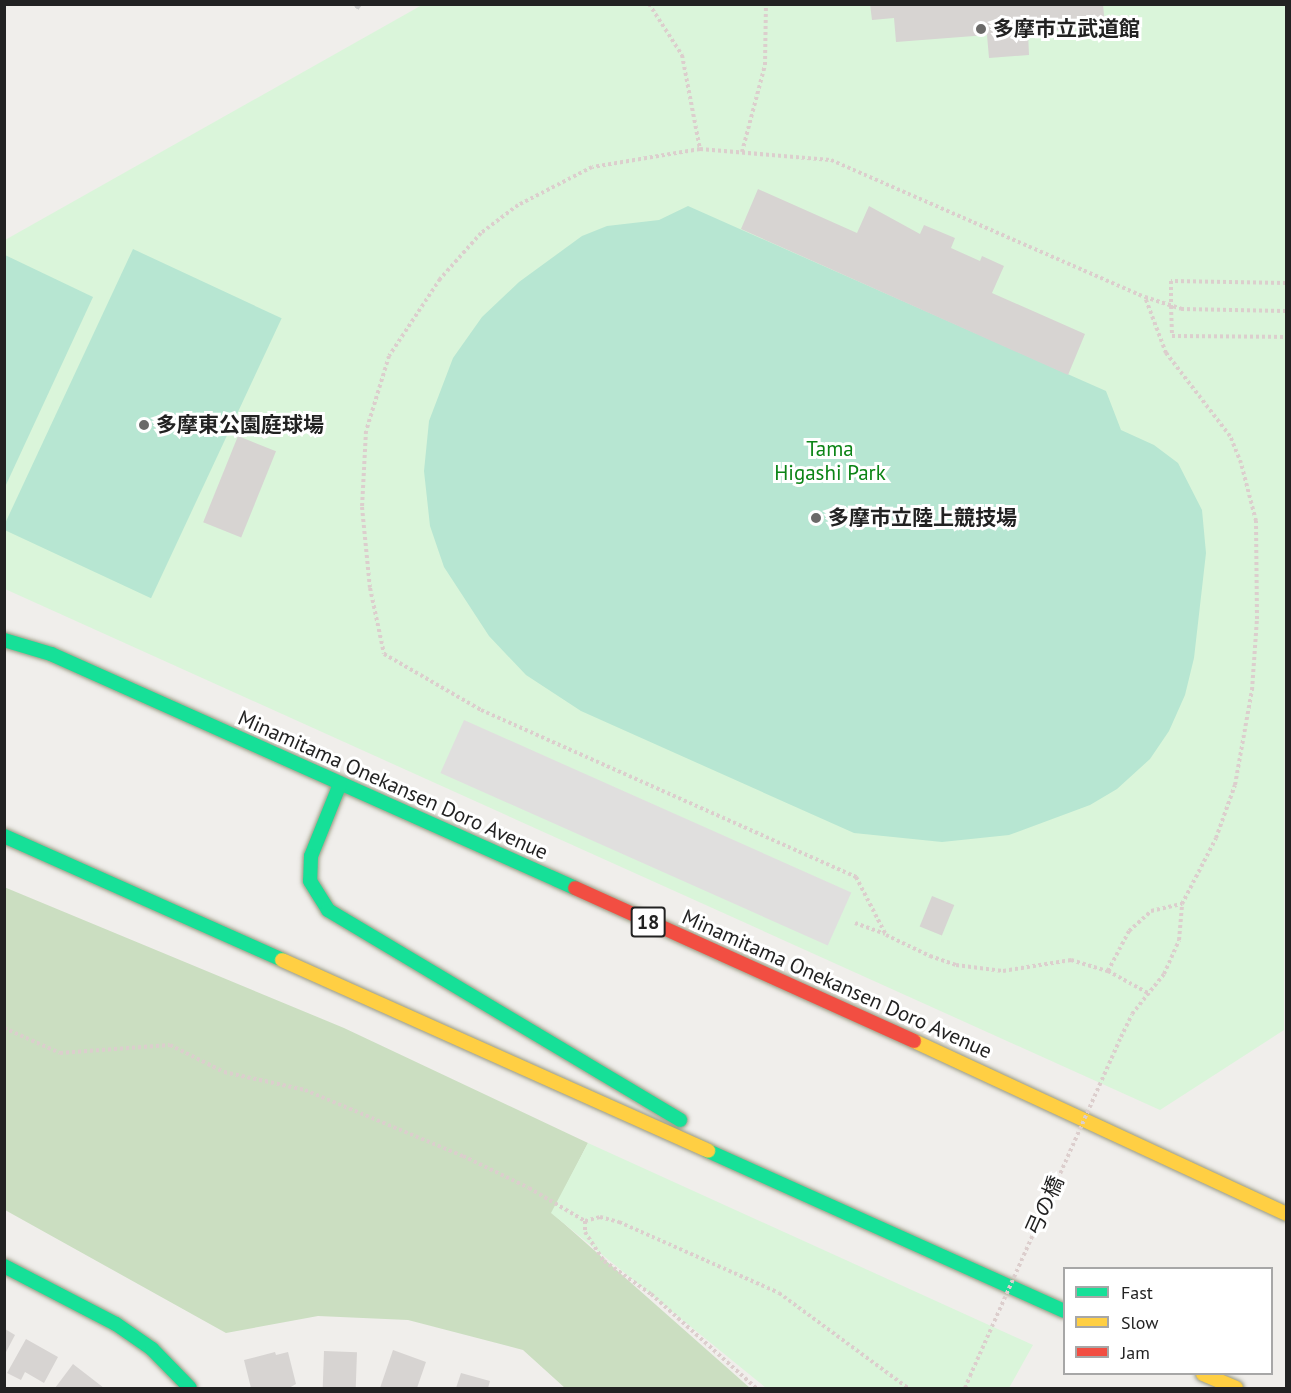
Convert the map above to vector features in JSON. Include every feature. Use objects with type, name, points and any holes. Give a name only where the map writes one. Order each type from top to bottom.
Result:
[{"type":"main road","name":"Minamitama Onekansen Doro Avenue","points":[[4,640],[51,654],[831,1002],[1287,1214]]},
{"type":"main road","points":[[340,784],[311,856],[310,880],[328,910],[569,1052],[769,1178]]},
{"type":"main road","points":[[4,836],[1063,1310]]},
{"type":"main road","points":[[4,1266],[116,1324],[152,1348],[190,1389]]},
{"type":"main road","points":[[1205,1375],[1236,1389]]},
{"type":"path","points":[[649,4],[682,55],[700,149]]},
{"type":"path","points":[[742,152],[765,65],[766,4]]},
{"type":"path","points":[[886,935],[856,877],[481,710],[384,654],[370,588],[362,507],[366,431],[389,356],[440,279],[481,233],[518,205],[592,167],[700,149],[831,160],[1145,297],[1180,309],[1287,311]]},
{"type":"path","points":[[1287,283],[1171,281],[1172,336],[1287,337]]},
{"type":"path","points":[[1108,971],[1129,932],[1150,911],[1182,904],[1216,838],[1235,785],[1252,690],[1258,553],[1250,493],[1230,436],[1166,353],[1145,297]]},
{"type":"path","name":"弓の橋","points":[[965,1389],[1121,1037],[1148,993],[1164,974],[1179,940],[1182,904]]},
{"type":"path","points":[[855,923],[930,956],[985,970],[1071,960],[1108,971],[1148,993]]},
{"type":"path","points":[[4,1028],[60,1053],[170,1045],[224,1072],[305,1090],[453,1151],[530,1188],[585,1221],[600,1217],[619,1222],[779,1293],[908,1389]]},
{"type":"path","points":[[585,1221],[585,1232],[604,1261],[651,1294],[756,1389]]},
{"type":"green space","name":"Tama Higashi Park","points":[[422,5],[1286,5],[1284,1030],[1160,1110],[5,589],[5,240]]},
{"type":"green space","name":"多摩市立陸上競技場","points":[[688,206],[1106,391],[1121,430],[1154,445],[1178,463],[1202,510],[1206,553],[1194,658],[1185,695],[1169,731],[1150,759],[1117,789],[1090,805],[1009,835],[942,842],[854,833],[581,711],[526,675],[489,636],[444,567],[430,526],[424,471],[429,421],[453,358],[482,317],[519,282],[582,236],[607,226],[659,220]]},
{"type":"green space","name":"多摩東公園庭球場","points":[[133,249],[282,318],[151,598],[4,530]]},
{"type":"green space","points":[[5,255],[93,297],[5,487]]},
{"type":"green space","points":[[4,887],[344,1028],[588,1143],[552,1213],[750,1388],[565,1388],[523,1350],[408,1320],[318,1316],[226,1333],[5,1210]]},
{"type":"green space","points":[[588,1143],[1033,1345],[1009,1388],[766,1388],[551,1213]]},
{"type":"shaded area","points":[[464,720],[851,892],[828,945],[440,773]]},
{"type":"building","name":"多摩市立武道館","points":[[870,4],[1103,4],[1105,26],[1028,32],[1029,55],[989,58],[987,35],[896,42],[894,18],[872,20]]},
{"type":"building","points":[[758,189],[857,233],[869,206],[920,234],[924,225],[955,238],[951,248],[980,261],[982,256],[1004,266],[992,293],[1085,334],[1068,375],[741,229]]},
{"type":"building","points":[[238,436],[276,451],[241,538],[203,522]]},
{"type":"building","points":[[932,896],[954,905],[942,936],[920,927]]},
{"type":"building","points":[[5,1329],[15,1335],[5,1354]]},
{"type":"building","points":[[26,1339],[58,1357],[44,1383],[25,1372],[21,1380],[7,1373]]},
{"type":"building","points":[[393,1350],[426,1362],[417,1388],[380,1388]]},
{"type":"building","points":[[324,1351],[357,1352],[356,1388],[323,1388]]},
{"type":"building","points":[[275,1352],[276,1355],[288,1352],[296,1384],[289,1388],[251,1388],[244,1360]]},
{"type":"building","points":[[73,1364],[104,1388],[55,1388]]},
{"type":"building","points":[[461,1373],[490,1381],[488,1388],[456,1388]]},
{"type":"railway","points":[[356,8],[359,4]]},
{"type":"traffic: fast","points":[[4,640],[51,654],[575,888]]},
{"type":"traffic: fast","points":[[340,784],[311,856],[310,881],[328,910],[680,1120]]},
{"type":"traffic: fast","points":[[4,836],[282,960]]},
{"type":"traffic: fast","points":[[708,1151],[1063,1311]]},
{"type":"traffic: fast","points":[[4,1266],[116,1324],[152,1349],[190,1388]]},
{"type":"traffic: slow","points":[[282,960],[708,1151]]},
{"type":"traffic: slow","points":[[914,1041],[1286,1214]]},
{"type":"traffic: slow","points":[[1205,1375],[1236,1388]]},
{"type":"traffic: jam","points":[[575,888],[914,1041]]},
{"type":"place","name":"多摩市立武道館","points":[[981,29]]},
{"type":"place","name":"多摩東公園庭球場","points":[[144,425]]},
{"type":"place","name":"多摩市立陸上競技場","points":[[816,518]]}]
